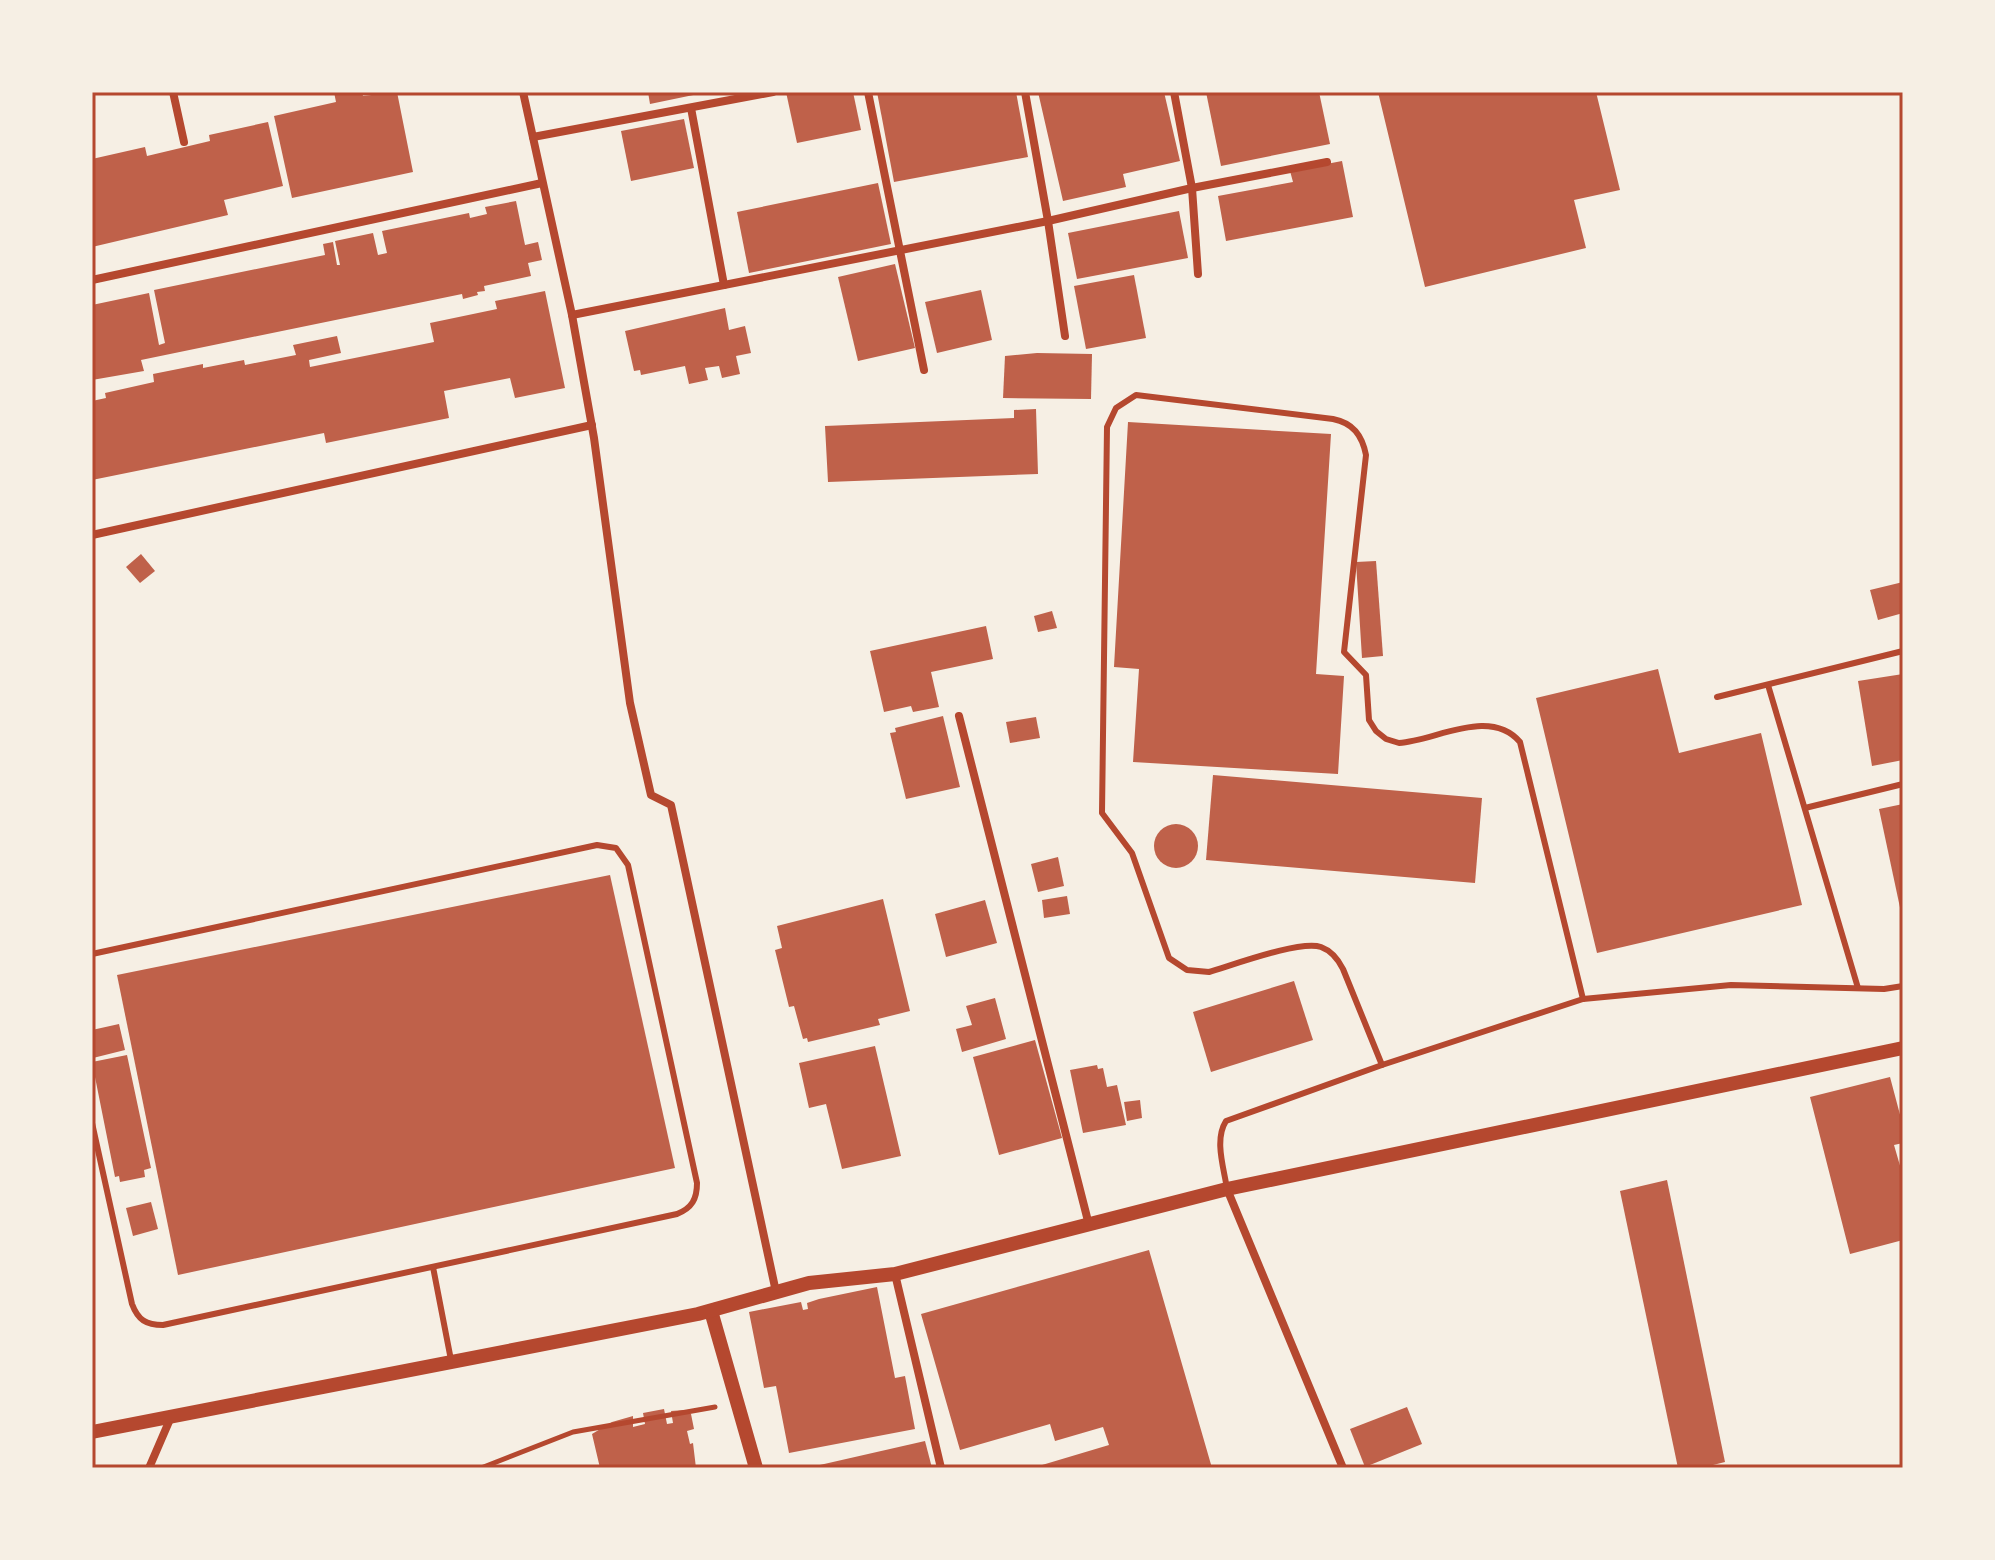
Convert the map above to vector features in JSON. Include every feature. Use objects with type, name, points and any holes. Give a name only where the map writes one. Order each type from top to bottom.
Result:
[{"type":"street","points":[[173,92],[184,142]]},
{"type":"street","points":[[523,92],[572,315],[592,425],[630,703],[651,795],[671,805],[776,1292]]},
{"type":"street","points":[[533,137],[773,92]]},
{"type":"street","points":[[868,92],[924,370]]},
{"type":"street","points":[[1025,92],[1065,336]]},
{"type":"street","points":[[1174,92],[1192,188],[1198,274]]},
{"type":"street","points":[[691,108],[724,285]]},
{"type":"street","points":[[572,315],[1048,221],[1192,188],[1327,162]]},
{"type":"street","points":[[92,280],[542,183]]},
{"type":"street","points":[[92,535],[592,425]]},
{"type":"street","points":[[959,716],[1089,1226]]},
{"type":"street","points":[[92,1432],[711,1311],[776,1292],[839,1279],[895,1274],[1227,1189],[1903,1048]]},
{"type":"street","points":[[1227,1189],[1343,1468]]},
{"type":"street","points":[[895,1274],[941,1468]]},
{"type":"street","points":[[711,1311],[756,1468]]},
{"type":"street","points":[[149,1468],[171,1417]]},
{"type":"lane","points":[[1382,1065],[1343,969],[1330,952],[1321,947],[1299,947],[1209,972],[1198,973],[1177,965],[1164,948],[1132,853],[1102,813],[1107,427],[1116,408],[1136,395],[1333,419],[1343,421],[1359,435],[1366,455],[1344,652],[1366,675],[1369,720],[1386,739],[1399,743],[1491,725],[1513,733],[1520,742],[1583,999]]},
{"type":"lane","points":[[1717,697],[1903,651]]},
{"type":"lane","points":[[1768,685],[1858,988]]},
{"type":"lane","points":[[1805,808],[1903,784]]},
{"type":"lane","points":[[92,954],[597,845],[616,848],[628,865],[697,1183],[693,1203],[677,1214],[163,1325],[143,1321],[132,1304],[92,1123]]},
{"type":"lane","points":[[1227,1189],[1220,1142],[1220,1133],[1226,1121],[1382,1065],[1583,999],[1731,985],[1888,989],[1903,986]]},
{"type":"lane","points":[[433,1267],[452,1363]]},
{"type":"path","points":[[481,1468],[573,1432],[739,1403]]},
{"type":"building","points":[[334,92],[362,92],[363,96],[397,92],[413,172],[292,198],[274,116],[336,102]]},
{"type":"building","points":[[648,92],[703,92],[703,93],[650,104]]},
{"type":"building","points":[[786,92],[853,92],[861,130],[797,143]]},
{"type":"building","points":[[877,92],[1016,92],[1028,157],[894,182]]},
{"type":"building","points":[[1038,92],[1164,92],[1180,161],[1123,174],[1126,187],[1063,201]]},
{"type":"building","points":[[1206,92],[1319,92],[1330,144],[1221,166]]},
{"type":"building","points":[[1378,92],[1596,92],[1620,190],[1574,200],[1586,248],[1425,287]]},
{"type":"building","points":[[684,119],[694,168],[631,181],[621,131]]},
{"type":"building","points":[[268,122],[283,186],[224,200],[228,215],[92,247],[92,159],[145,147],[147,156],[210,141],[209,135]]},
{"type":"building","points":[[1342,161],[1353,217],[1226,241],[1218,196],[1293,182],[1290,171]]},
{"type":"building","points":[[878,183],[891,244],[749,273],[737,212]]},
{"type":"building","points":[[516,201],[525,245],[538,242],[542,260],[528,263],[531,276],[484,286],[485,291],[463,299],[462,294],[141,360],[144,371],[92,380],[92,305],[149,293],[159,345],[165,343],[154,290],[325,255],[323,244],[333,242],[337,265],[340,265],[335,241],[373,233],[378,255],[387,253],[382,231],[469,213],[470,218],[487,214],[485,207]]},
{"type":"building","points":[[1179,211],[1188,258],[1077,279],[1068,233]]},
{"type":"building","points":[[895,264],[915,348],[858,361],[838,277]]},
{"type":"building","points":[[1134,275],[1146,338],[1086,349],[1074,286]]},
{"type":"building","points":[[981,290],[992,340],[937,353],[925,302]]},
{"type":"building","points":[[545,291],[565,388],[515,398],[510,378],[444,391],[449,418],[326,443],[324,433],[92,480],[92,401],[106,398],[105,393],[154,382],[153,374],[203,364],[203,368],[244,360],[245,365],[296,355],[293,345],[337,336],[341,353],[309,360],[310,367],[434,342],[430,323],[497,309],[495,301]]},
{"type":"building","points":[[725,308],[729,330],[745,326],[751,353],[736,356],[740,374],[722,378],[719,366],[705,368],[708,380],[689,384],[685,366],[641,375],[640,370],[634,371],[625,331]]},
{"type":"building","points":[[1092,354],[1091,399],[1003,398],[1005,356]]},
{"type":"building","points":[[1036,409],[1038,474],[828,482],[825,426],[1014,418],[1014,410]]},
{"type":"building","points":[[1128,422],[1331,434],[1316,674],[1344,676],[1338,774],[1133,762],[1139,669],[1114,667]]},
{"type":"building","points":[[141,554],[155,571],[140,583],[126,567]]},
{"type":"building","points":[[1376,561],[1383,656],[1362,658],[1356,562]]},
{"type":"building","points":[[1903,582],[1903,613],[1878,620],[1870,590]]},
{"type":"building","points":[[1052,611],[1057,628],[1038,632],[1034,616]]},
{"type":"building","points":[[986,626],[993,659],[931,672],[939,707],[913,712],[911,706],[884,712],[870,651]]},
{"type":"building","points":[[1658,669],[1679,753],[1761,733],[1802,905],[1597,953],[1536,698]]},
{"type":"building","points":[[1903,674],[1903,760],[1872,766],[1858,681]]},
{"type":"building","points":[[943,716],[960,787],[906,799],[890,733],[896,732],[895,728]]},
{"type":"building","points":[[1036,717],[1040,738],[1010,743],[1006,722]]},
{"type":"building","points":[[1213,775],[1482,798],[1475,883],[1206,860]]},
{"type":"building","points":[[1903,804],[1903,917],[1902,917],[1879,809]]},
{"type":"building","points":[[1176,824],[1192,830],[1198,846],[1192,862],[1176,868],[1160,862],[1154,846],[1160,830]]},
{"type":"building","points":[[1058,857],[1064,886],[1038,892],[1031,864]]},
{"type":"building","points":[[610,875],[675,1168],[178,1275],[117,975]]},
{"type":"building","points":[[1067,896],[1070,914],[1044,918],[1042,900]]},
{"type":"building","points":[[883,899],[910,1011],[878,1019],[880,1025],[808,1042],[807,1038],[803,1039],[794,1006],[789,1007],[775,950],[782,948],[777,926]]},
{"type":"building","points":[[985,900],[997,943],[946,957],[935,914]]},
{"type":"building","points":[[1294,981],[1313,1040],[1211,1072],[1193,1012]]},
{"type":"building","points":[[995,998],[1006,1039],[962,1052],[956,1029],[972,1025],[966,1006]]},
{"type":"building","points":[[119,1024],[125,1050],[93,1058],[92,1030]]},
{"type":"building","points":[[1035,1040],[1062,1138],[999,1155],[973,1057]]},
{"type":"building","points":[[875,1046],[901,1156],[842,1169],[826,1104],[809,1108],[799,1063]]},
{"type":"building","points":[[127,1055],[151,1168],[144,1170],[145,1177],[120,1182],[119,1176],[115,1177],[92,1062]]},
{"type":"building","points":[[1097,1065],[1098,1069],[1103,1068],[1107,1087],[1117,1085],[1126,1125],[1083,1133],[1070,1070]]},
{"type":"building","points":[[1890,1077],[1903,1126],[1903,1143],[1894,1145],[1903,1176],[1903,1240],[1850,1254],[1810,1097]]},
{"type":"building","points":[[1140,1100],[1142,1118],[1127,1121],[1124,1102]]},
{"type":"building","points":[[1667,1180],[1725,1462],[1701,1468],[1678,1468],[1620,1191]]},
{"type":"building","points":[[151,1202],[158,1229],[133,1236],[126,1208]]},
{"type":"building","points":[[1149,1250],[1212,1468],[1032,1468],[1109,1445],[1103,1427],[1055,1441],[1050,1424],[960,1450],[921,1314]]},
{"type":"building","points":[[877,1287],[895,1378],[905,1376],[915,1429],[789,1453],[776,1386],[764,1388],[749,1312],[801,1302],[803,1310],[808,1309],[807,1303],[819,1299]]},
{"type":"building","points":[[1407,1407],[1422,1444],[1365,1467],[1350,1429]]},
{"type":"building","points":[[664,1409],[667,1424],[673,1423],[671,1411],[685,1410],[691,1414],[694,1429],[687,1431],[690,1444],[693,1443],[696,1468],[600,1468],[592,1434],[612,1422],[633,1416],[633,1427],[645,1424],[643,1413]]},
{"type":"building","points":[[925,1441],[932,1468],[811,1468],[811,1467]]}]
